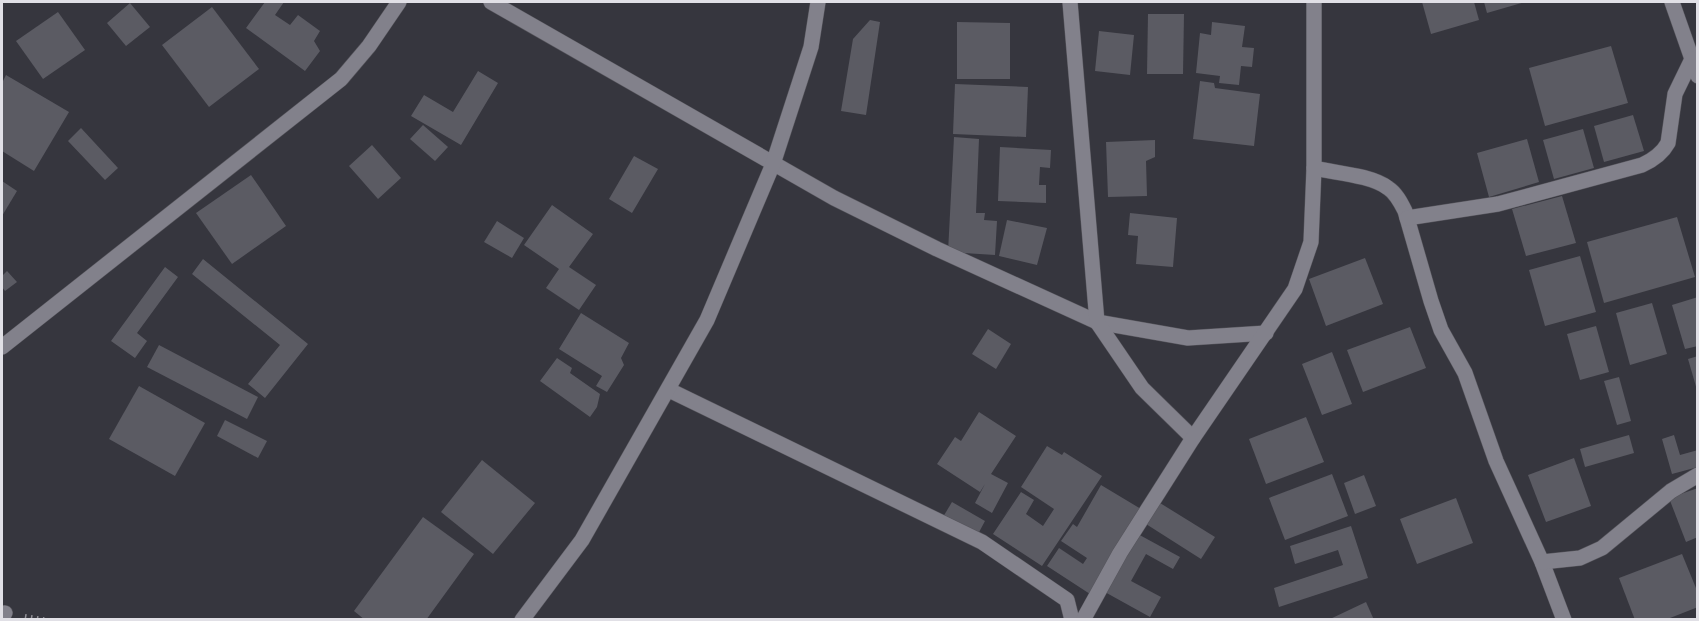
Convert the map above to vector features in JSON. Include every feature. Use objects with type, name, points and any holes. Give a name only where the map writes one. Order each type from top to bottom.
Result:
[{"type":"street","points":[[2,346],[341,78],[369,46],[399,2]]},
{"type":"street","points":[[491,2],[834,198],[937,249],[1097,322],[1188,338],[1266,333]]},
{"type":"street","points":[[522,620],[582,540],[707,320],[773,164],[811,47],[818,2]]},
{"type":"street","points":[[1070,2],[1097,322],[1142,388],[1193,438]]},
{"type":"street","points":[[1083,620],[1120,553],[1193,438],[1295,289],[1311,242],[1314,168],[1314,2]]},
{"type":"street","points":[[1672,2],[1698,76]]},
{"type":"street","points":[[1407,218],[1498,204],[1642,165],[1652,160],[1665,149],[1668,143],[1675,94],[1692,59]]},
{"type":"street","points":[[1314,168],[1375,181],[1390,188],[1399,201],[1407,218],[1441,330],[1465,373],[1496,460],[1542,562],[1564,620]]},
{"type":"street","points":[[669,390],[982,542],[1067,600],[1072,620]]},
{"type":"street","points":[[1542,562],[1581,558],[1602,548],[1671,491],[1698,475]]},
{"type":"building","points":[[265,2],[284,2],[275,15],[290,25],[298,15],[320,31],[314,41],[320,51],[305,71],[246,28]]},
{"type":"building","points":[[1422,2],[1474,2],[1479,20],[1431,34]]},
{"type":"building","points":[[1484,2],[1525,2],[1487,13]]},
{"type":"building","points":[[130,3],[150,27],[126,46],[107,23]]},
{"type":"building","points":[[212,7],[259,69],[209,107],[162,45]]},
{"type":"building","points":[[58,12],[85,50],[43,79],[16,41]]},
{"type":"building","points":[[1148,14],[1184,14],[1183,74],[1147,74]]},
{"type":"building","points":[[870,20],[880,22],[866,115],[841,111],[853,39]]},
{"type":"building","points":[[957,22],[1010,23],[1010,79],[957,79]]},
{"type":"building","points":[[1212,22],[1245,26],[1242,47],[1254,48],[1252,67],[1241,66],[1239,85],[1219,83],[1220,76],[1196,73],[1200,33],[1211,35]]},
{"type":"building","points":[[1099,31],[1134,35],[1130,75],[1095,71]]},
{"type":"building","points":[[1611,46],[1628,103],[1545,126],[1529,68]]},
{"type":"building","points":[[478,71],[498,83],[461,145],[411,116],[424,95],[453,112]]},
{"type":"building","points":[[6,75],[69,112],[34,171],[2,151],[2,83]]},
{"type":"building","points":[[1200,81],[1214,83],[1215,88],[1260,94],[1254,146],[1193,139]]},
{"type":"building","points":[[955,84],[1028,87],[1026,137],[953,134]]},
{"type":"building","points":[[1633,115],[1644,151],[1604,162],[1594,126]]},
{"type":"building","points":[[423,125],[448,147],[435,161],[410,139]]},
{"type":"building","points":[[81,128],[118,168],[105,180],[68,141]]},
{"type":"building","points":[[1583,129],[1594,168],[1554,179],[1543,140]]},
{"type":"building","points":[[954,137],[979,139],[976,213],[985,213],[984,220],[997,221],[995,255],[948,252]]},
{"type":"building","points":[[1527,139],[1539,182],[1489,197],[1477,153]]},
{"type":"building","points":[[1155,140],[1155,157],[1146,161],[1147,196],[1108,197],[1106,142]]},
{"type":"building","points":[[372,145],[401,178],[378,199],[349,166]]},
{"type":"building","points":[[1000,147],[1051,150],[1050,168],[1040,167],[1039,185],[1046,185],[1046,203],[998,201]]},
{"type":"building","points":[[634,156],[658,169],[632,213],[609,199]]},
{"type":"building","points":[[251,175],[286,226],[232,264],[196,213]]},
{"type":"building","points":[[2,181],[17,191],[2,216]]},
{"type":"building","points":[[1562,196],[1576,243],[1526,256],[1512,209]]},
{"type":"building","points":[[552,205],[593,234],[569,267],[596,285],[579,310],[546,288],[559,269],[524,245]]},
{"type":"building","points":[[1130,213],[1177,218],[1173,267],[1136,264],[1138,236],[1128,235]]},
{"type":"building","points":[[1677,217],[1695,277],[1604,303],[1587,242]]},
{"type":"building","points":[[1007,220],[1047,228],[1037,265],[999,256]]},
{"type":"building","points":[[497,221],[524,238],[512,258],[484,242]]},
{"type":"building","points":[[1580,256],[1596,312],[1545,326],[1529,270]]},
{"type":"building","points":[[1365,258],[1383,304],[1326,326],[1309,279]]},
{"type":"building","points":[[203,259],[308,344],[265,398],[248,384],[280,345],[192,274]]},
{"type":"building","points":[[165,267],[178,277],[137,333],[147,341],[135,358],[111,341]]},
{"type":"building","points":[[7,271],[17,282],[5,291],[2,287],[2,276]]},
{"type":"building","points":[[1698,297],[1698,346],[1685,349],[1672,305]]},
{"type":"building","points":[[1652,303],[1667,354],[1630,365],[1616,313]]},
{"type":"building","points":[[581,313],[629,343],[621,358],[624,365],[607,392],[596,386],[602,376],[559,349]]},
{"type":"building","points":[[1596,326],[1609,372],[1580,380],[1567,334]]},
{"type":"building","points":[[1410,327],[1426,368],[1363,392],[1347,350]]},
{"type":"building","points":[[988,329],[1011,344],[996,369],[972,354]]},
{"type":"building","points":[[159,345],[258,397],[247,419],[147,367]]},
{"type":"building","points":[[1332,352],[1352,404],[1322,415],[1302,364]]},
{"type":"building","points":[[1698,356],[1698,390],[1697,390],[1688,359]]},
{"type":"building","points":[[557,358],[572,368],[570,373],[600,394],[597,407],[590,417],[540,381]]},
{"type":"building","points":[[1619,377],[1631,421],[1617,425],[1604,381]]},
{"type":"building","points":[[139,386],[205,423],[175,476],[109,439]]},
{"type":"building","points":[[979,412],[1016,436],[991,474],[1008,483],[992,513],[975,503],[985,484],[980,492],[937,464],[955,437],[961,441]]},
{"type":"building","points":[[1306,417],[1324,462],[1266,484],[1249,439]]},
{"type":"building","points":[[225,420],[267,441],[258,458],[217,436]]},
{"type":"building","points":[[1629,435],[1634,453],[1585,467],[1580,449]]},
{"type":"building","points":[[1674,435],[1680,455],[1698,450],[1698,467],[1672,474],[1662,439]]},
{"type":"building","points":[[1047,446],[1062,455],[1064,452],[1102,476],[1042,566],[993,534],[1021,492],[1034,500],[1026,514],[1043,526],[1054,509],[1021,487]]},
{"type":"building","points":[[1574,458],[1591,506],[1546,522],[1528,475]]},
{"type":"building","points":[[482,460],[535,503],[493,554],[441,512]]},
{"type":"building","points":[[1332,474],[1348,516],[1285,540],[1269,498]]},
{"type":"building","points":[[1364,475],[1376,506],[1355,514],[1344,483]]},
{"type":"building","points":[[1101,485],[1141,509],[1090,594],[1047,566],[1059,548],[1083,564],[1087,558],[1061,541],[1073,524],[1077,527]]},
{"type":"building","points":[[1698,488],[1698,537],[1686,542],[1669,498]]},
{"type":"building","points":[[1456,498],[1473,543],[1417,564],[1400,519]]},
{"type":"building","points":[[952,502],[985,521],[977,536],[943,517]]},
{"type":"building","points":[[1160,503],[1215,537],[1201,559],[1146,524]]},
{"type":"building","points":[[423,517],[474,554],[426,620],[365,620],[354,611]]},
{"type":"building","points":[[1351,526],[1368,578],[1279,607],[1274,588],[1343,565],[1338,550],[1295,564],[1290,546]]},
{"type":"building","points":[[1136,533],[1180,557],[1173,569],[1146,554],[1131,581],[1161,597],[1150,617],[1103,591]]},
{"type":"building","points":[[1682,554],[1698,593],[1698,607],[1665,620],[1635,620],[1619,578]]},
{"type":"building","points":[[1366,602],[1374,620],[1328,620]]}]
